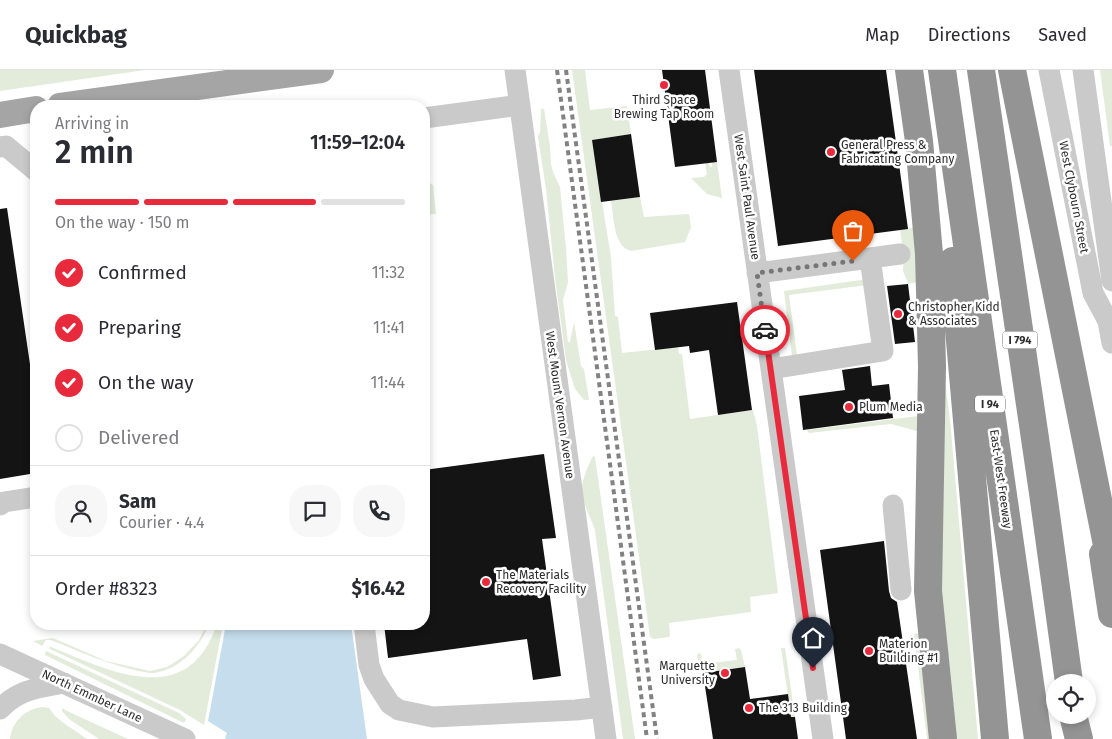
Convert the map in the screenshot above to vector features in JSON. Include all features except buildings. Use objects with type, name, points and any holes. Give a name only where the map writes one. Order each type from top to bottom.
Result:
[{"type":"highway","points":[[909,70],[920,149],[929,254],[932,366],[928,591],[943,739]]},
{"type":"highway","points":[[942,70],[956,306],[995,739]]},
{"type":"highway","name":"East-West Freeway","points":[[942,70],[1038,739]]},
{"type":"highway","name":"I 794","points":[[981,70],[1068,674]]},
{"type":"highway","points":[[1012,70],[1112,570]]},
{"type":"highway","points":[[1087,449],[1112,614]]},
{"type":"highway","points":[[1075,724],[1078,739]]},
{"type":"main road","points":[[104,100],[321,70]]},
{"type":"main road","points":[[0,114],[30,111]]},
{"type":"street","name":"West Mount Vernon Avenue","points":[[515,70],[606,739]]},
{"type":"street","name":"West Saint Paul Avenue","points":[[729,70],[823,739]]},
{"type":"street","name":"West Clybourn Street","points":[[1049,70],[1093,293],[1110,320]]},
{"type":"street","points":[[1068,70],[1082,126],[1098,176]]},
{"type":"street","name":"West Clybourn Street","points":[[1083,70],[1098,176],[1108,227],[1112,281]]},
{"type":"street","points":[[430,117],[520,105]]},
{"type":"street","points":[[0,147],[6,146],[30,167]]},
{"type":"street","points":[[757,273],[900,254]]},
{"type":"street","points":[[771,369],[883,351],[870,258]]},
{"type":"street","name":"West Clybourn Street","points":[[1112,295],[1110,320],[1112,343]]},
{"type":"street","points":[[0,505],[4,502],[30,498]]},
{"type":"street","points":[[893,505],[901,590]]},
{"type":"street","points":[[365,630],[369,665],[374,679],[390,704],[399,710],[433,717],[602,707]]},
{"type":"street","name":"North Emmber Lane","points":[[0,654],[184,739]]},
{"type":"street","points":[[0,709],[12,697],[22,692],[64,683]]},
{"type":"green space","points":[[0,70],[145,70],[0,91]]},
{"type":"green space","points":[[572,70],[585,70],[590,110],[627,106],[631,134],[592,140],[611,257],[615,316],[618,317],[622,353],[678,347],[679,354],[682,354],[690,419],[753,410],[757,426],[778,593],[750,597],[751,612],[669,623],[669,637],[654,639],[650,637]]},
{"type":"green space","points":[[1100,70],[1112,70],[1112,146],[1110,146]]},
{"type":"green space","points":[[541,109],[544,109],[551,164],[560,187],[568,282],[563,300],[568,342],[570,342],[574,322],[589,400],[584,400],[575,389],[566,360],[538,137],[540,134]]},
{"type":"green space","points":[[712,162],[717,162],[722,198],[707,194],[691,178],[704,177],[707,174],[705,163],[709,163],[710,167],[712,167]]},
{"type":"green space","points":[[430,183],[433,185],[436,214],[430,214]]},
{"type":"green space","points":[[640,197],[644,217],[689,214],[691,227],[685,242],[631,251],[625,248],[615,230],[611,201]]},
{"type":"green space","points":[[916,227],[918,282],[908,284],[903,271],[900,230]]},
{"type":"green space","points":[[868,279],[868,285],[789,295],[797,355],[792,356],[784,291]]},
{"type":"green space","points":[[944,375],[950,419],[978,739],[954,739],[939,612]]},
{"type":"green space","points":[[918,416],[917,431],[891,424],[809,433],[807,430]]},
{"type":"green space","points":[[593,456],[595,457],[635,739],[623,739],[595,530],[582,494],[584,478]]},
{"type":"green space","points":[[204,630],[206,630],[194,650],[178,664],[160,672],[150,673],[107,662],[51,640],[46,640],[42,646],[33,641],[53,638],[106,661],[150,671],[167,667],[184,656],[199,640]]},
{"type":"green space","points":[[214,630],[222,630],[204,725],[180,710],[48,648],[51,647],[98,666],[145,677],[167,676],[187,668],[204,651]]},
{"type":"green space","points":[[919,633],[933,739],[927,739],[914,634]]},
{"type":"green space","points":[[739,648],[745,667],[708,672],[707,669],[703,670],[702,665],[699,666],[697,655],[699,653],[701,654],[703,664],[737,660],[735,649]]},
{"type":"green space","points":[[781,648],[785,648],[795,717],[791,717]]},
{"type":"green space","points":[[46,651],[179,713],[186,719],[184,723],[45,655]]},
{"type":"green space","points":[[42,707],[49,708],[55,716],[87,739],[10,739],[13,727],[20,717],[30,710]]},
{"type":"green space","points":[[62,708],[128,739],[99,739],[69,719],[62,711]]},
{"type":"water","points":[[225,630],[352,630],[367,739],[225,739],[227,733],[208,721]]},
{"type":"pier","points":[[178,70],[277,70],[282,100],[183,100]]},
{"type":"railway","points":[[557,70],[647,739]]},
{"type":"railway","points":[[566,70],[657,739]]},
{"type":"way so far","points":[[765,330],[757,273],[853,261]]},
{"type":"place","name":"Third Space Brewing Tap Room","points":[[664,85]]},
{"type":"place","name":"General Press & Fabricating Company","points":[[831,152]]},
{"type":"place","name":"Christopher Kidd & Associates","points":[[898,314]]},
{"type":"place","name":"Plum Media","points":[[849,407]]},
{"type":"place","name":"The Materials Recovery Facility","points":[[486,582]]},
{"type":"place","name":"Materion Building #1","points":[[869,651]]},
{"type":"place","name":"Marquette University","points":[[725,673]]},
{"type":"place","name":"The 313 Building","points":[[749,708]]},
{"type":"route","points":[[765,330],[813,668]]}]
